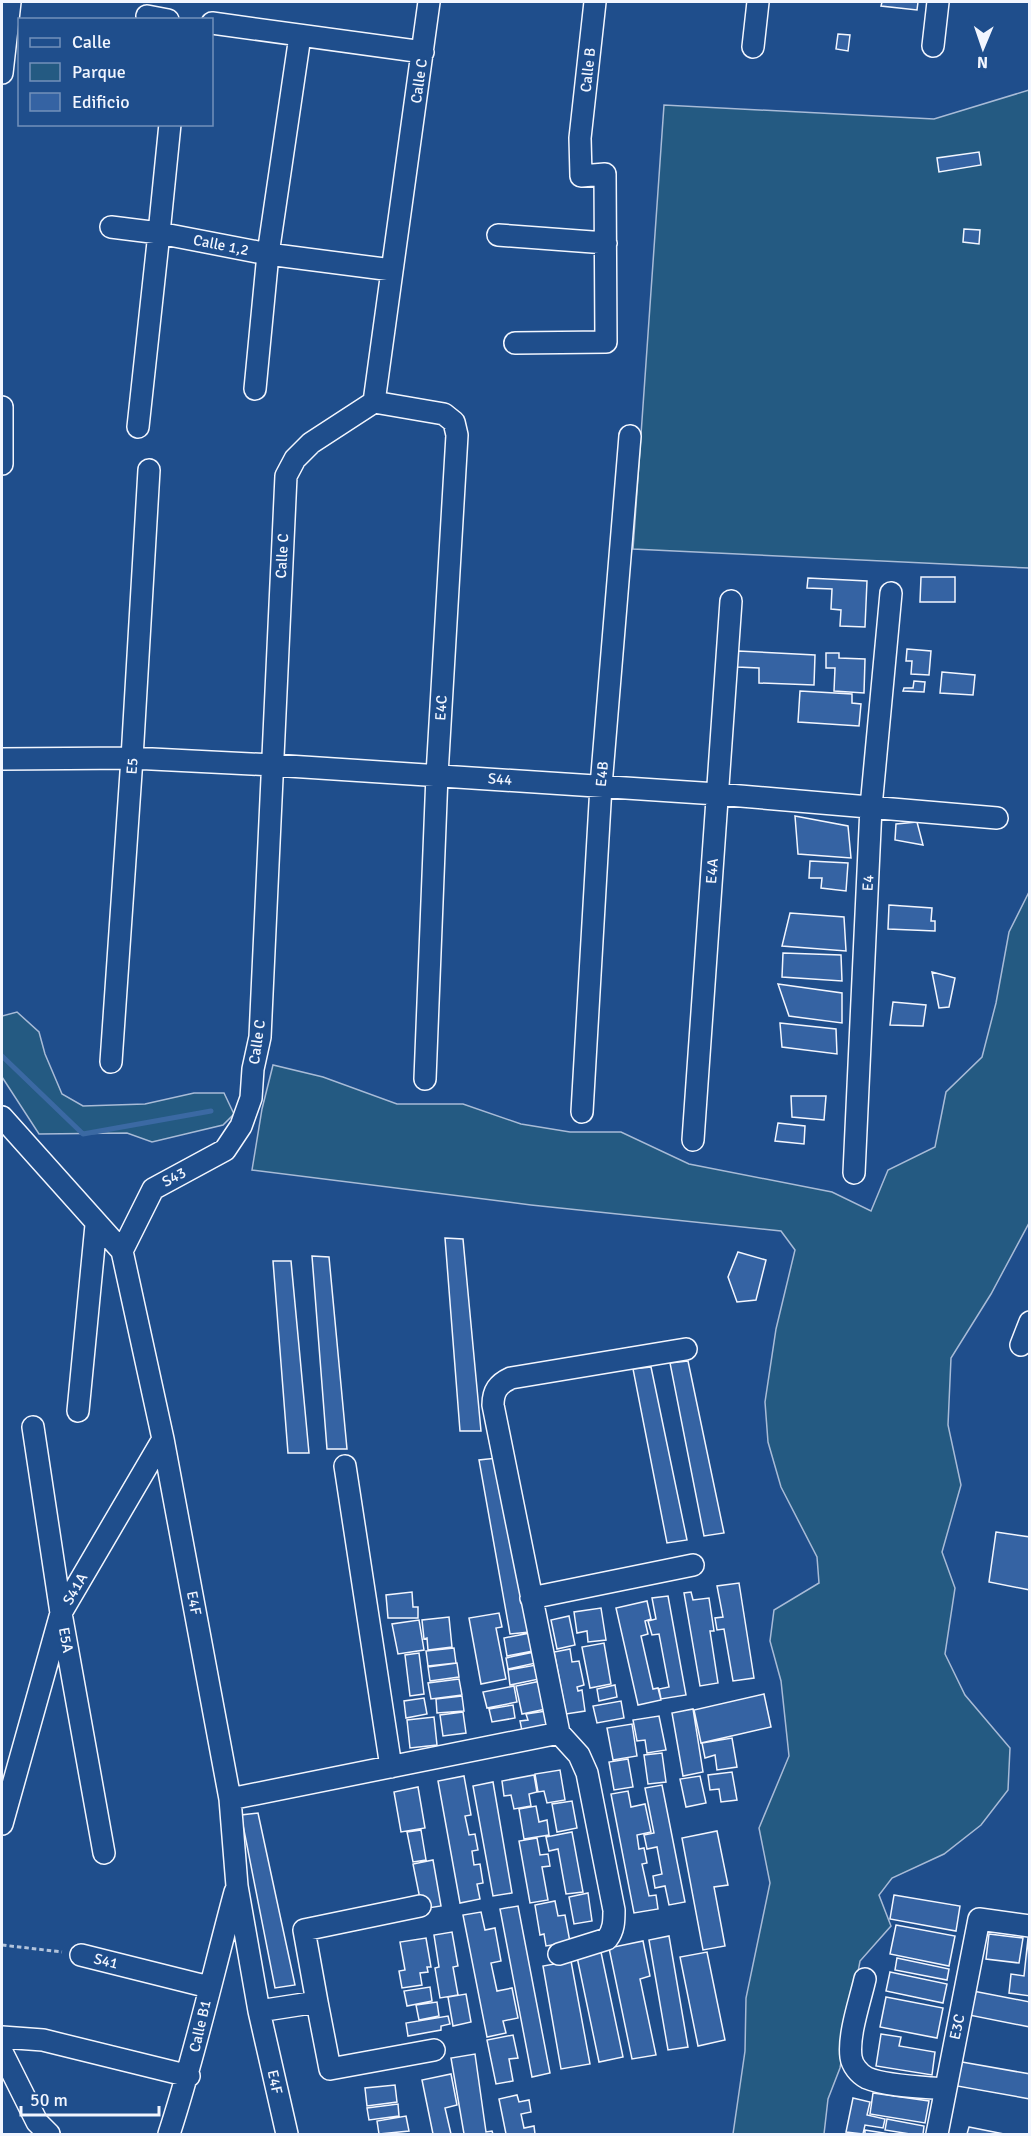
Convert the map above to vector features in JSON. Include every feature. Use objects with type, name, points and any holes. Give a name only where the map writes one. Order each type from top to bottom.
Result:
[{"type":"street","points":[[2,73],[9,2]]},
{"type":"street","name":"Calle C","points":[[225,1150],[241,1126],[251,1098],[253,1069],[260,1037],[285,476],[295,459],[311,443],[374,402],[429,2]]},
{"type":"street","name":"Calle B","points":[[595,2],[580,138],[581,176],[605,174],[606,243]]},
{"type":"street","points":[[753,47],[758,2]]},
{"type":"street","points":[[933,46],[938,2]]},
{"type":"street","points":[[213,23],[423,52]]},
{"type":"street","points":[[255,389],[268,254],[300,36]]},
{"type":"street","points":[[138,427],[170,126]]},
{"type":"street","name":"Calle 1,2","points":[[111,227],[159,233],[268,254],[392,270]]},
{"type":"street","points":[[498,235],[606,243],[606,342],[515,343]]},
{"type":"street","name":"E4C","points":[[374,402],[444,414],[454,422],[457,435],[437,775],[425,1079]]},
{"type":"street","points":[[2,407],[2,464]]},
{"type":"street","name":"E4B","points":[[582,1112],[601,786],[630,436]]},
{"type":"street","name":"E5","points":[[111,1062],[132,758],[148,470]]},
{"type":"street","name":"E4","points":[[854,1173],[871,807],[891,593]]},
{"type":"street","name":"E4A","points":[[693,1140],[731,601]]},
{"type":"street","name":"S44","points":[[2,759],[132,758],[273,765],[717,794],[997,818]]},
{"type":"street","points":[[2,1117],[96,1225],[122,1251]]},
{"type":"street","name":"S43","points":[[122,1251],[153,1188],[225,1150]]},
{"type":"street","points":[[78,1411],[96,1225]]},
{"type":"street","name":"E4F","points":[[122,1251],[163,1439],[230,1799],[237,1886],[260,2011],[287,2134]]},
{"type":"street","points":[[1022,1345],[1029,1322]]},
{"type":"street","points":[[559,1954],[607,1939],[612,1933],[614,1916],[597,1814],[587,1773],[579,1755],[559,1733],[493,1405],[495,1389],[502,1382],[511,1378],[686,1349]]},
{"type":"street","name":"E5A","points":[[33,1426],[61,1613],[104,1853]]},
{"type":"street","name":"S41A","points":[[2,1824],[61,1613],[163,1439]]},
{"type":"street","points":[[345,1466],[391,1767]]},
{"type":"street","points":[[531,1598],[693,1565]]},
{"type":"street","points":[[230,1799],[559,1733]]},
{"type":"street","name":"Calle B1","points":[[170,2134],[189,2076],[237,1886]]},
{"type":"street","points":[[420,1906],[304,1930],[330,2069],[434,2050]]},
{"type":"street","name":"E3C","points":[[937,2134],[979,1919],[1029,1926]]},
{"type":"street","name":"S41","points":[[81,1955],[210,1987]]},
{"type":"street","points":[[865,1979],[852,2035],[850,2057],[855,2068],[866,2077],[906,2085],[945,2089]]},
{"type":"street","points":[[260,2011],[317,2002]]},
{"type":"street","points":[[2,2037],[44,2040],[189,2076]]},
{"type":"street","points":[[2,2052],[33,2114],[49,2134]]},
{"type":"path","name":"S41","points":[[2,1945],[81,1955]]},
{"type":"green space","points":[[1029,90],[1029,568],[633,549],[664,105],[934,119]]},
{"type":"green space","points":[[1029,892],[1029,1223],[991,1294],[951,1358],[948,1425],[961,1485],[942,1552],[955,1588],[945,1654],[965,1695],[1010,1748],[1008,1790],[981,1825],[944,1854],[892,1878],[879,1895],[891,1926],[860,1961],[840,2068],[828,2099],[824,2134],[733,2134],[745,2051],[746,1998],[770,1883],[759,1828],[789,1756],[781,1681],[770,1641],[774,1610],[819,1583],[817,1557],[781,1487],[768,1442],[765,1402],[776,1329],[795,1250],[781,1231],[531,1205],[252,1170],[262,1109],[273,1065],[323,1077],[397,1104],[463,1104],[521,1124],[570,1132],[621,1132],[689,1164],[832,1192],[871,1211],[888,1170],[935,1147],[946,1092],[982,1057],[996,1003],[1009,932]]},
{"type":"green space","points":[[17,1012],[39,1032],[45,1054],[62,1094],[83,1106],[145,1104],[194,1093],[224,1093],[234,1114],[223,1125],[152,1142],[127,1133],[39,1134],[2,1077],[2,1016]]},
{"type":"building","points":[[882,2],[918,2],[917,10],[881,6]]},
{"type":"building","points":[[838,34],[850,35],[848,51],[836,49]]},
{"type":"building","points":[[979,152],[981,165],[939,172],[937,158]]},
{"type":"building","points":[[964,229],[980,230],[979,244],[963,242]]},
{"type":"building","points":[[921,577],[955,577],[955,602],[920,602]]},
{"type":"building","points":[[808,578],[867,581],[865,627],[840,626],[841,610],[831,609],[832,589],[807,588]]},
{"type":"building","points":[[907,649],[931,651],[929,675],[911,674],[912,661],[906,661]]},
{"type":"building","points":[[738,651],[815,655],[814,685],[759,683],[759,668],[737,667]]},
{"type":"building","points":[[826,653],[839,653],[839,658],[865,659],[864,693],[834,691],[835,668],[826,668]]},
{"type":"building","points":[[942,672],[975,675],[973,695],[940,693]]},
{"type":"building","points":[[914,681],[925,682],[924,692],[903,691],[904,688],[913,688]]},
{"type":"building","points":[[800,691],[852,694],[852,703],[861,704],[859,726],[798,722]]},
{"type":"building","points":[[795,816],[848,826],[851,858],[798,854]]},
{"type":"building","points":[[917,822],[923,845],[895,840],[896,824]]},
{"type":"building","points":[[810,861],[848,863],[846,891],[821,888],[822,878],[809,878]]},
{"type":"building","points":[[889,905],[932,908],[931,921],[935,921],[935,931],[888,929]]},
{"type":"building","points":[[790,913],[844,917],[846,951],[782,946]]},
{"type":"building","points":[[783,953],[841,955],[842,981],[782,977]]},
{"type":"building","points":[[932,972],[955,978],[949,1007],[939,1008]]},
{"type":"building","points":[[778,984],[842,993],[842,1023],[789,1016]]},
{"type":"building","points":[[893,1002],[926,1005],[923,1026],[890,1025]]},
{"type":"building","points":[[780,1023],[836,1029],[837,1054],[782,1047]]},
{"type":"building","points":[[791,1096],[826,1096],[824,1120],[792,1117]]},
{"type":"building","points":[[778,1123],[805,1126],[804,1144],[775,1141]]},
{"type":"building","points":[[445,1238],[463,1239],[481,1431],[460,1431]]},
{"type":"building","points":[[738,1252],[766,1260],[756,1300],[737,1302],[728,1277]]},
{"type":"building","points":[[312,1256],[329,1257],[347,1449],[327,1449]]},
{"type":"building","points":[[273,1261],[291,1261],[309,1453],[288,1453]]},
{"type":"building","points":[[688,1361],[724,1533],[704,1536],[670,1363]]},
{"type":"building","points":[[651,1367],[687,1540],[667,1543],[633,1369]]},
{"type":"building","points":[[497,1458],[530,1632],[510,1634],[479,1460]]},
{"type":"building","points":[[996,1532],[1030,1537],[1030,1590],[989,1582]]},
{"type":"building","points":[[739,1583],[754,1678],[733,1681],[724,1629],[717,1630],[715,1618],[723,1617],[717,1586]]},
{"type":"building","points":[[412,1592],[413,1607],[418,1607],[418,1618],[388,1618],[386,1595]]},
{"type":"building","points":[[691,1592],[693,1600],[709,1598],[714,1631],[710,1631],[718,1683],[700,1686],[684,1593]]},
{"type":"building","points":[[668,1596],[686,1695],[661,1699],[659,1689],[669,1687],[659,1634],[652,1635],[648,1621],[656,1619],[652,1598]]},
{"type":"building","points":[[647,1601],[651,1619],[645,1621],[648,1634],[641,1636],[653,1689],[658,1688],[661,1700],[638,1705],[616,1608]]},
{"type":"building","points":[[601,1608],[606,1640],[588,1642],[587,1631],[577,1633],[574,1612]]},
{"type":"building","points":[[499,1613],[502,1627],[496,1628],[506,1679],[481,1684],[469,1618]]},
{"type":"building","points":[[569,1616],[575,1645],[557,1649],[551,1620]]},
{"type":"building","points":[[449,1617],[452,1647],[428,1650],[422,1620]]},
{"type":"building","points":[[419,1620],[424,1650],[398,1654],[392,1624]]},
{"type":"building","points":[[530,1633],[533,1651],[507,1656],[504,1638]]},
{"type":"building","points":[[604,1643],[611,1684],[590,1688],[582,1647]]},
{"type":"building","points":[[454,1648],[456,1663],[428,1666],[426,1651]]},
{"type":"building","points":[[570,1649],[572,1662],[579,1661],[584,1685],[577,1687],[578,1691],[582,1690],[585,1711],[566,1714],[554,1652]]},
{"type":"building","points":[[534,1652],[536,1663],[508,1669],[506,1658]]},
{"type":"building","points":[[419,1653],[424,1694],[410,1696],[405,1655]]},
{"type":"building","points":[[457,1663],[459,1677],[430,1681],[428,1667]]},
{"type":"building","points":[[536,1665],[539,1679],[510,1685],[508,1670]]},
{"type":"building","points":[[459,1679],[462,1695],[431,1699],[428,1683]]},
{"type":"building","points":[[541,1681],[546,1709],[522,1714],[516,1686]]},
{"type":"building","points":[[615,1685],[617,1697],[599,1701],[597,1689]]},
{"type":"building","points":[[514,1686],[517,1702],[487,1708],[483,1692]]},
{"type":"building","points":[[764,1694],[771,1727],[701,1743],[694,1710]]},
{"type":"building","points":[[462,1696],[464,1711],[437,1713],[436,1699]]},
{"type":"building","points":[[424,1698],[427,1714],[406,1718],[404,1701]]},
{"type":"building","points":[[621,1701],[624,1718],[597,1723],[593,1706]]},
{"type":"building","points":[[513,1705],[515,1718],[492,1722],[489,1709]]},
{"type":"building","points":[[693,1709],[703,1772],[683,1776],[672,1713]]},
{"type":"building","points":[[546,1711],[549,1726],[522,1731],[520,1721],[528,1720],[526,1714]]},
{"type":"building","points":[[463,1712],[466,1733],[443,1736],[440,1715]]},
{"type":"building","points":[[659,1716],[666,1750],[647,1753],[645,1740],[637,1741],[633,1720]]},
{"type":"building","points":[[434,1717],[437,1745],[410,1748],[407,1720]]},
{"type":"building","points":[[632,1724],[637,1756],[613,1760],[607,1728]]},
{"type":"building","points":[[732,1738],[737,1767],[717,1770],[715,1755],[705,1758],[702,1743]]},
{"type":"building","points":[[662,1753],[666,1782],[648,1784],[644,1755]]},
{"type":"building","points":[[628,1759],[633,1787],[614,1790],[609,1762]]},
{"type":"building","points":[[560,1770],[565,1800],[547,1803],[544,1791],[538,1792],[535,1774]]},
{"type":"building","points":[[732,1772],[737,1800],[721,1802],[719,1789],[710,1790],[708,1775]]},
{"type":"building","points":[[534,1775],[537,1792],[529,1794],[531,1806],[514,1809],[511,1795],[504,1796],[502,1781]]},
{"type":"building","points":[[464,1776],[471,1815],[465,1816],[469,1835],[475,1834],[478,1850],[472,1851],[474,1865],[480,1864],[483,1883],[477,1884],[480,1899],[460,1903],[438,1781]]},
{"type":"building","points":[[700,1776],[706,1803],[686,1807],[680,1779]]},
{"type":"building","points":[[493,1782],[512,1893],[493,1896],[473,1786]]},
{"type":"building","points":[[662,1785],[685,1902],[669,1905],[665,1886],[655,1888],[653,1876],[662,1874],[657,1847],[647,1849],[644,1835],[654,1833],[645,1788]]},
{"type":"building","points":[[418,1787],[425,1828],[401,1832],[394,1792]]},
{"type":"building","points":[[628,1791],[631,1807],[645,1804],[651,1832],[637,1835],[639,1849],[644,1848],[647,1863],[642,1864],[649,1896],[656,1895],[658,1909],[634,1913],[611,1794]]},
{"type":"building","points":[[572,1801],[577,1828],[557,1832],[552,1804]]},
{"type":"building","points":[[536,1806],[539,1822],[547,1820],[549,1835],[524,1839],[519,1809]]},
{"type":"building","points":[[258,1813],[295,1985],[275,1988],[241,1815]]},
{"type":"building","points":[[421,1830],[426,1860],[413,1862],[407,1832]]},
{"type":"building","points":[[717,1831],[728,1885],[714,1887],[725,1946],[703,1950],[682,1838]]},
{"type":"building","points":[[572,1832],[583,1892],[566,1894],[558,1849],[549,1851],[546,1837]]},
{"type":"building","points":[[537,1838],[540,1855],[548,1854],[550,1866],[542,1867],[548,1900],[530,1903],[519,1841]]},
{"type":"building","points":[[433,1860],[441,1906],[422,1909],[413,1864]]},
{"type":"building","points":[[588,1893],[592,1921],[574,1924],[569,1897]]},
{"type":"building","points":[[894,1895],[960,1906],[956,1931],[890,1919]]},
{"type":"building","points":[[555,1901],[558,1916],[565,1915],[570,1942],[546,1946],[544,1934],[540,1935],[535,1905]]},
{"type":"building","points":[[518,1906],[550,2073],[532,2077],[500,1909]]},
{"type":"building","points":[[481,1912],[485,1930],[495,1928],[501,1961],[491,1963],[497,1991],[512,1988],[518,2018],[503,2021],[506,2033],[487,2037],[463,1915]]},
{"type":"building","points":[[896,1925],[955,1936],[949,1966],[890,1954]]},
{"type":"building","points":[[452,1932],[458,1966],[453,1967],[458,1995],[440,1998],[435,1968],[439,1967],[434,1935]]},
{"type":"building","points":[[989,1934],[1023,1938],[1019,1963],[986,1959]]},
{"type":"building","points":[[669,1936],[688,2047],[668,2050],[649,1940]]},
{"type":"building","points":[[426,1938],[431,1967],[427,1967],[428,1972],[420,1973],[422,1985],[402,1988],[399,1971],[405,1970],[400,1942]]},
{"type":"building","points":[[1028,1938],[1030,1996],[1009,1993],[1011,1974],[1024,1976]]},
{"type":"building","points":[[643,1941],[650,1976],[640,1979],[656,2055],[632,2059],[609,1948]]},
{"type":"building","points":[[601,1952],[623,2057],[599,2062],[577,1957]]},
{"type":"building","points":[[707,1952],[725,2040],[698,2046],[680,1957]]},
{"type":"building","points":[[897,1958],[949,1969],[947,1980],[895,1970]]},
{"type":"building","points":[[571,1961],[590,2064],[561,2069],[543,1966]]},
{"type":"building","points":[[890,1972],[947,1984],[943,2003],[886,1991]]},
{"type":"building","points":[[430,1987],[432,2001],[407,2006],[404,1991]]},
{"type":"building","points":[[973,1991],[1030,2002],[1030,2027],[969,2015]]},
{"type":"building","points":[[466,1994],[471,2022],[453,2026],[448,1997]]},
{"type":"building","points":[[886,1997],[943,2008],[937,2038],[880,2027]]},
{"type":"building","points":[[437,2002],[439,2016],[419,2020],[416,2005]]},
{"type":"building","points":[[448,2016],[450,2024],[441,2026],[441,2030],[408,2036],[406,2023]]},
{"type":"building","points":[[881,2034],[901,2037],[899,2046],[935,2052],[932,2075],[876,2066]]},
{"type":"building","points":[[513,2035],[518,2058],[509,2059],[513,2081],[496,2084],[487,2040]]},
{"type":"building","points":[[475,2054],[486,2132],[492,2131],[493,2134],[464,2134],[451,2058]]},
{"type":"building","points":[[962,2062],[1030,2074],[1030,2099],[957,2086]]},
{"type":"building","points":[[451,2074],[457,2105],[445,2108],[451,2134],[433,2134],[422,2080]]},
{"type":"building","points":[[395,2085],[397,2102],[367,2106],[365,2088]]},
{"type":"building","points":[[873,2093],[929,2101],[925,2123],[870,2114]]},
{"type":"building","points":[[517,2095],[519,2102],[529,2100],[531,2112],[521,2114],[524,2128],[534,2126],[535,2134],[506,2134],[499,2099]]},
{"type":"building","points":[[853,2098],[870,2102],[867,2115],[885,2119],[883,2128],[865,2125],[863,2134],[846,2132]]},
{"type":"building","points":[[398,2104],[399,2116],[369,2120],[367,2108]]},
{"type":"building","points":[[406,2116],[409,2131],[379,2134],[377,2121]]},
{"type":"building","points":[[887,2119],[924,2126],[923,2134],[885,2130]]},
{"type":"building","points":[[969,2127],[1004,2134],[967,2134]]},
{"type":"building","points":[[865,2130],[890,2134],[865,2134]]},
{"type":"waterway","points":[[2,1056],[83,1134],[211,1111]]}]
